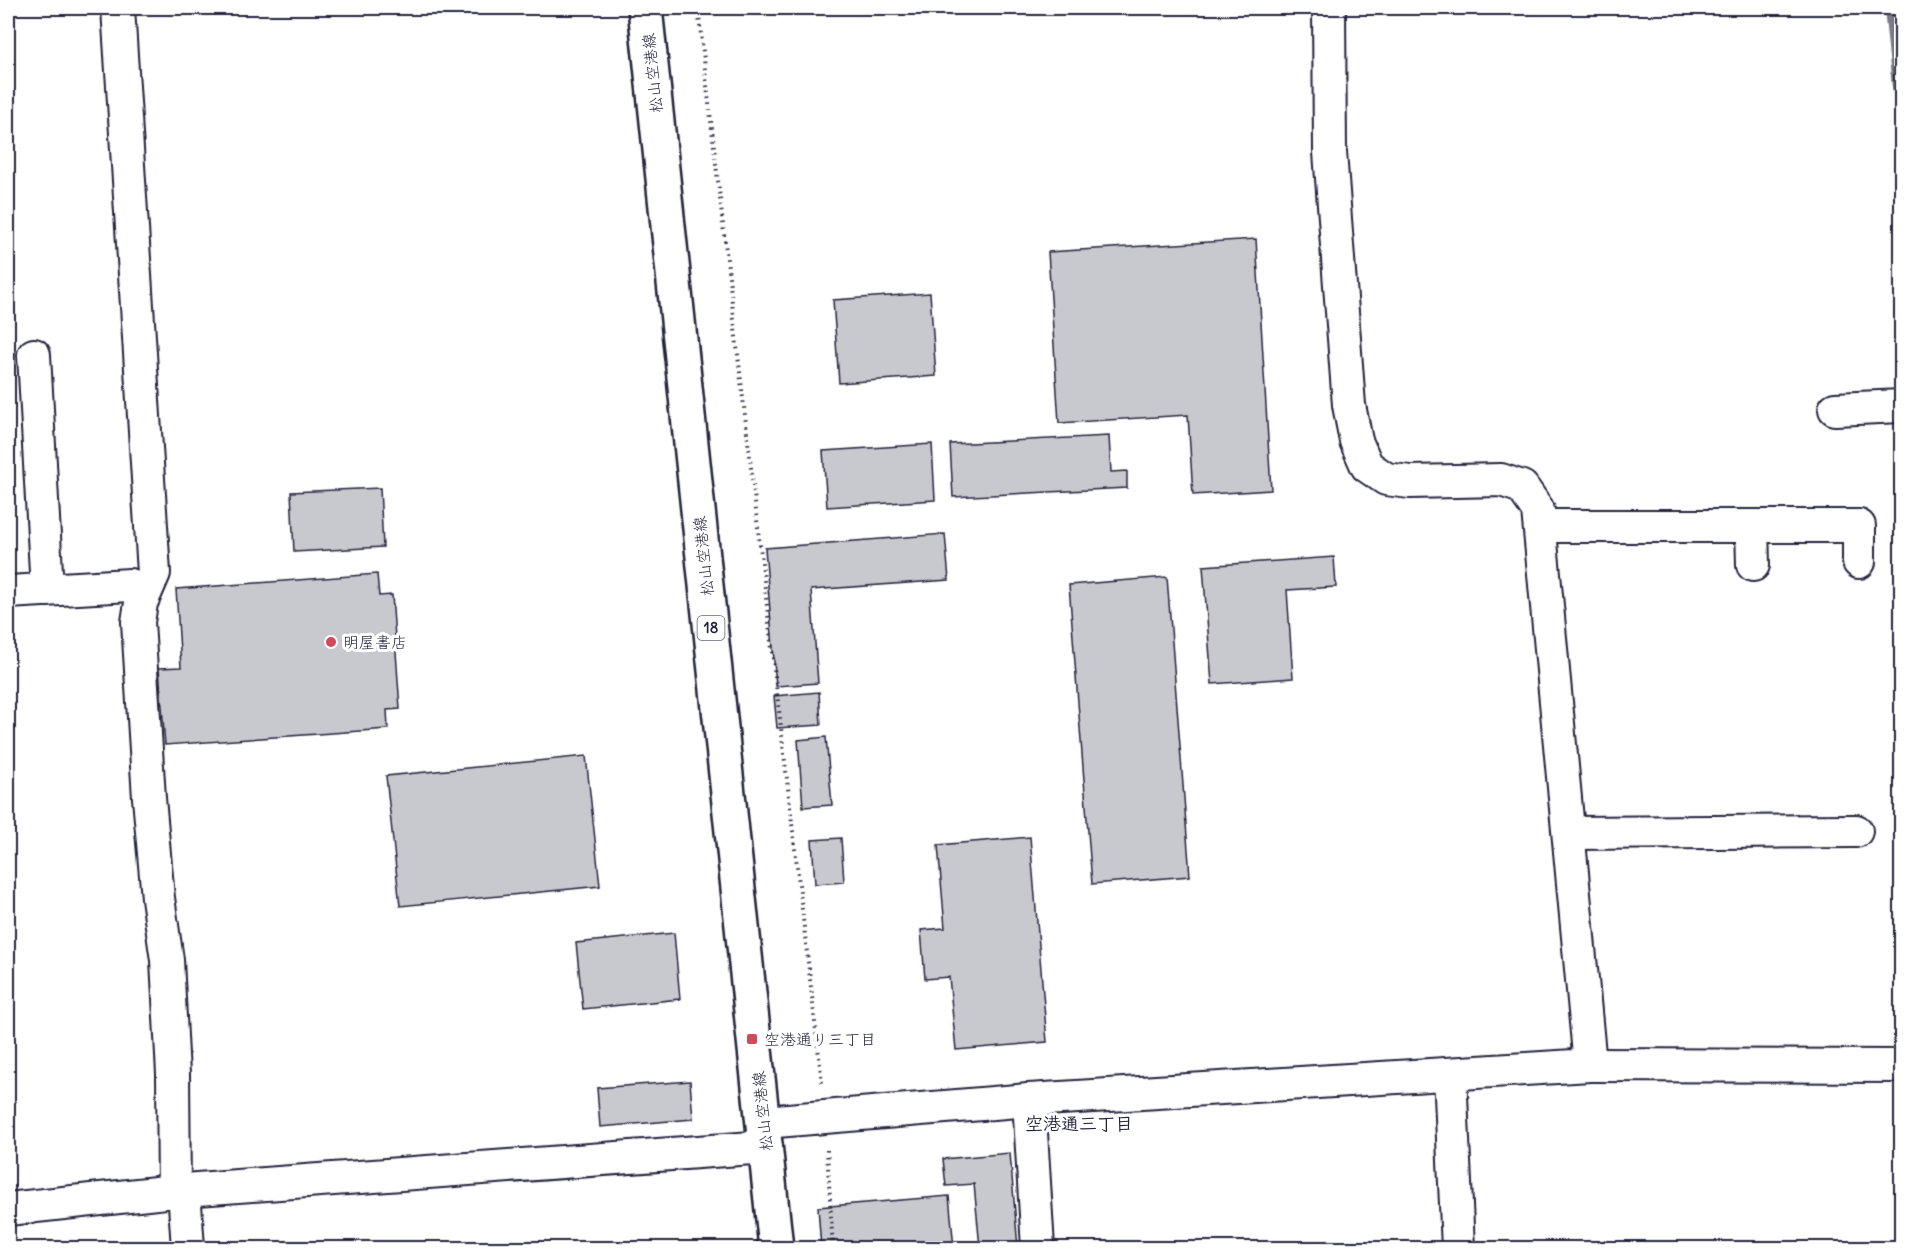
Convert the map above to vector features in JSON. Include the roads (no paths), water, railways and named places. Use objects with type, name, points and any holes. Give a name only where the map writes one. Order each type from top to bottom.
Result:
[{"type":"main road","name":"松山空港線","points":[[645,8],[776,1248]]},
{"type":"street","points":[[117,8],[154,573],[141,603],[138,622],[149,798],[158,898],[167,960],[179,1191],[188,1248]]},
{"type":"street","points":[[1329,8],[1330,152],[1348,405],[1356,441],[1367,466],[1386,479],[1410,482],[1501,480],[1522,487],[1538,510],[1590,1065]]},
{"type":"street","points":[[34,355],[47,590]]},
{"type":"street","points":[[1835,409],[1902,406]]},
{"type":"street","points":[[1540,526],[1859,526],[1859,562]]},
{"type":"street","points":[[1752,526],[1753,565]]},
{"type":"street","points":[[8,592],[130,585],[146,590]]},
{"type":"street","points":[[1569,833],[1856,831]]},
{"type":"street","points":[[8,1209],[765,1135],[824,1117],[1029,1100],[1590,1065],[1902,1066]]},
{"type":"street","points":[[1450,1074],[1458,1248]]},
{"type":"street","points":[[1029,1100],[1038,1248]]},
{"type":"waterway","points":[[1889,8],[1902,137]]},
{"type":"place","name":"明屋書店","points":[[331,642]]},
{"type":"place","name":"空港通り三丁目","points":[[752,1039]]},
{"type":"district","name":"空港通三丁目","points":[[1079,1124]]}]
